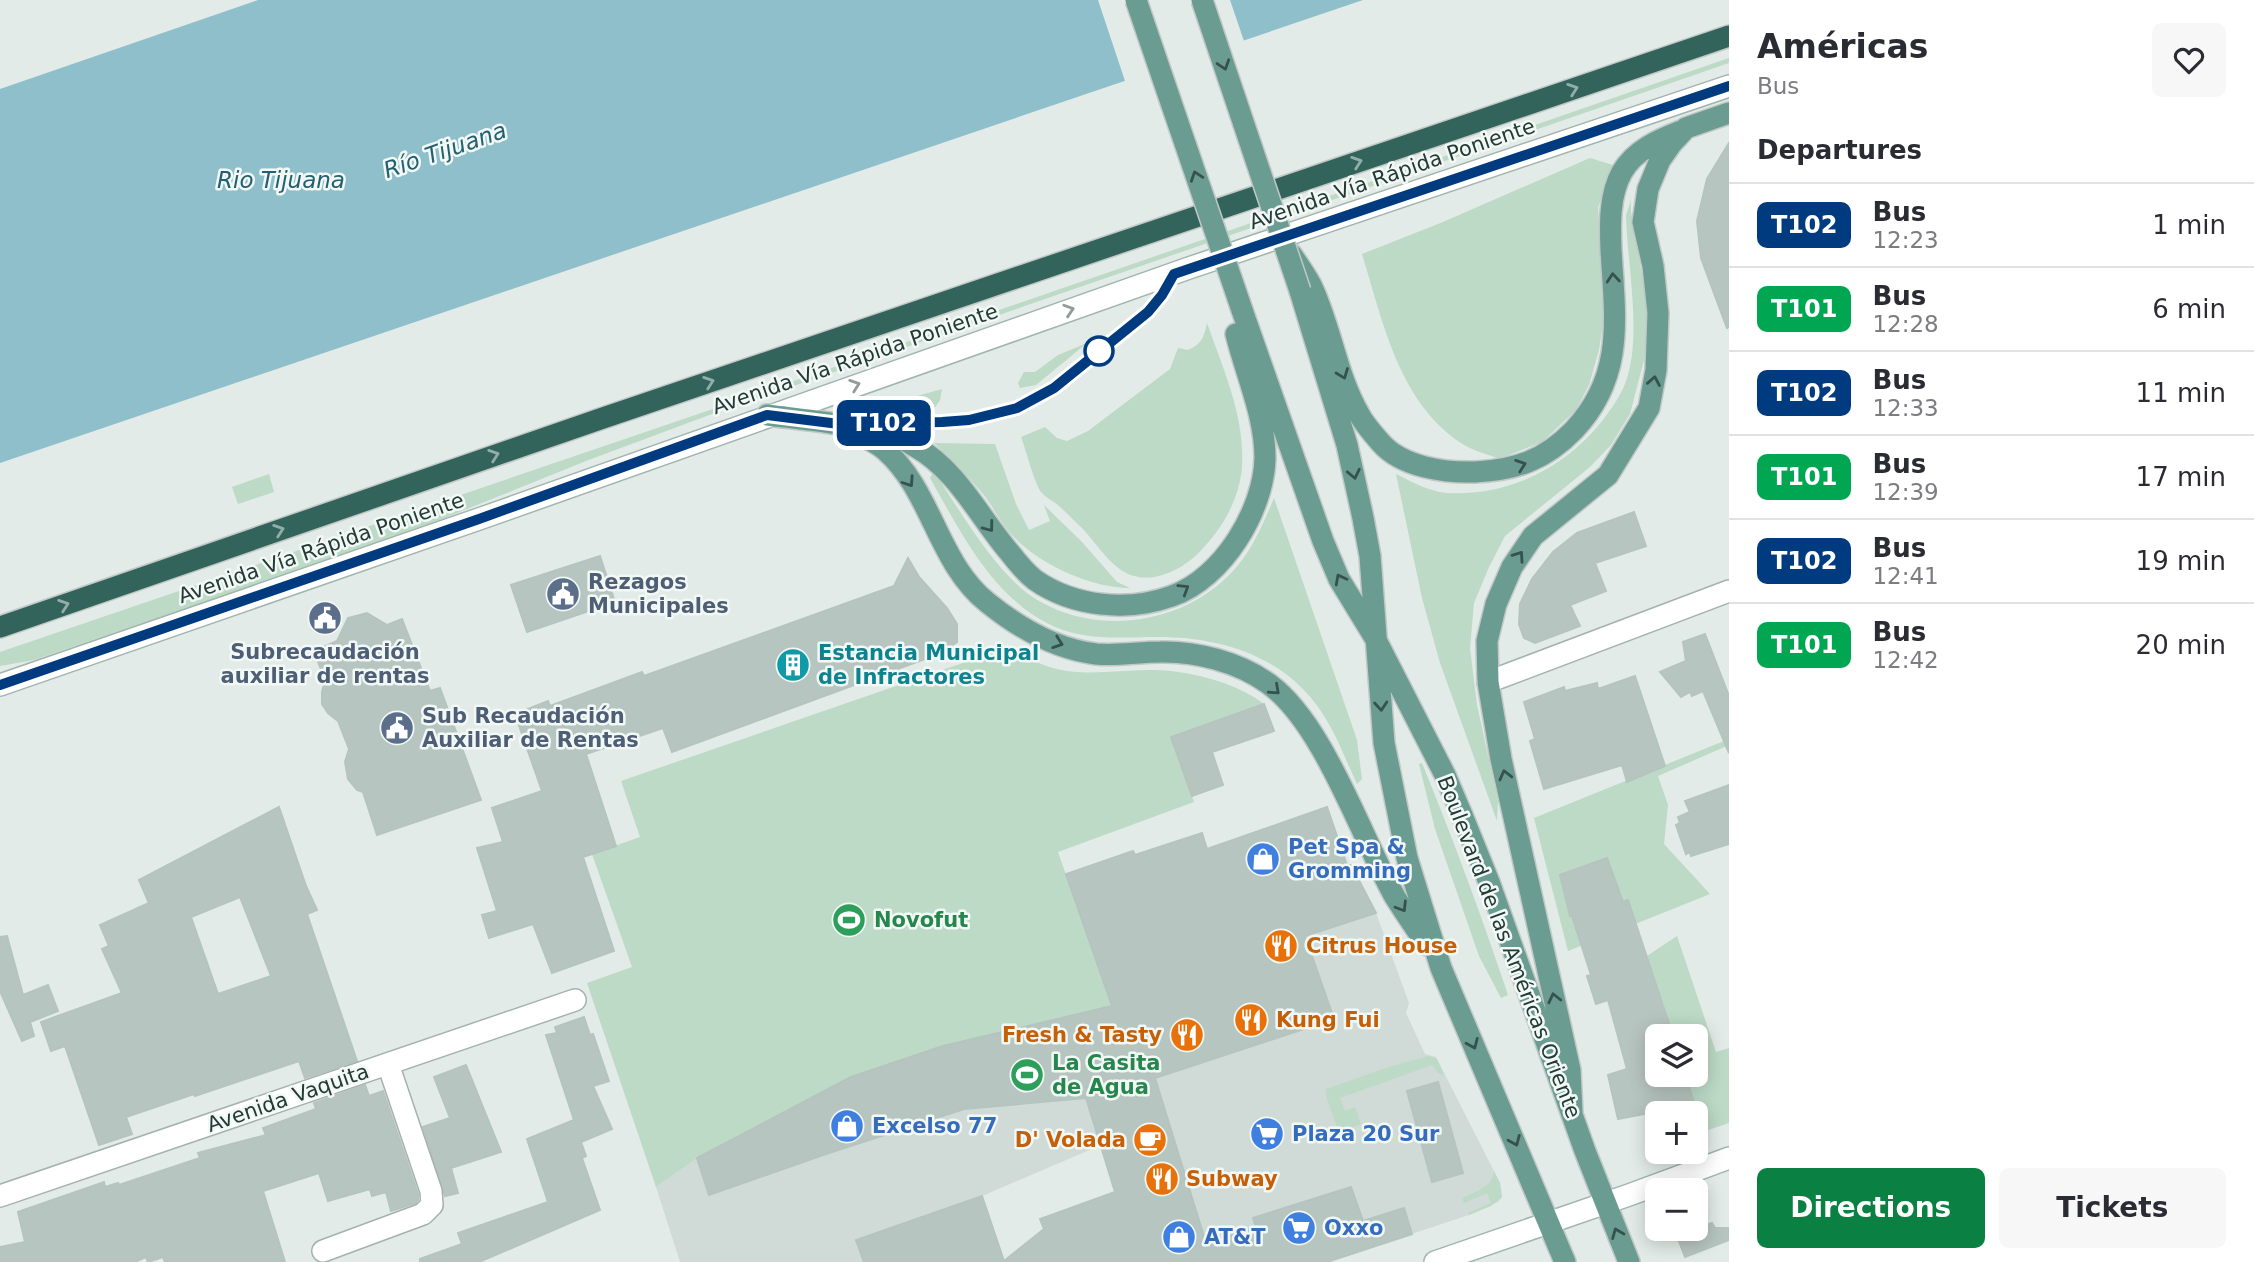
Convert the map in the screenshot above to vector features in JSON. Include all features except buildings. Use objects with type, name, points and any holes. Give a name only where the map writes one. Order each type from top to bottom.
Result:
[{"type":"highway","name":"Avenida Vía Rápida Poniente","points":[[0,627],[642,404],[1729,36]]},
{"type":"main road","name":"Boulevard de las Américas Oriente","points":[[1136,0],[1225,262],[1236,312],[1323,541],[1339,579],[1375,638],[1445,775],[1462,815],[1489,882],[1605,1204],[1629,1262]]},
{"type":"main road","name":"Boulevard de las Américas Oriente","points":[[1202,0],[1284,244],[1306,289],[1347,445],[1370,556],[1384,743],[1407,858],[1441,968],[1565,1262]]},
{"type":"main road","name":"Avenida Vía Rápida Poniente","points":[[0,685],[1189,268],[1729,86]]},
{"type":"main road","points":[[1306,289],[1359,415],[1384,446],[1405,460],[1455,473],[1513,468],[1543,457],[1566,439],[1586,417],[1609,374],[1615,341],[1610,233],[1612,202],[1620,175],[1629,161],[1650,144],[1729,113]]},
{"type":"main road","points":[[1572,1113],[1570,1070],[1501,759],[1488,682],[1487,641],[1496,604],[1512,567],[1533,536],[1608,475],[1649,408],[1656,370],[1658,313],[1653,266],[1643,222],[1648,189],[1660,160],[1686,128]]},
{"type":"main road","points":[[767,415],[892,434],[932,457],[947,471],[1015,560],[1032,578],[1053,591],[1078,600],[1108,605],[1141,604],[1174,596],[1200,580],[1224,558],[1242,534],[1262,480],[1265,458],[1263,432],[1236,312]]},
{"type":"main road","points":[[839,424],[884,450],[904,473],[926,506],[949,555],[964,577],[985,600],[1027,632],[1060,645],[1096,654],[1161,652],[1198,655],[1250,673],[1270,685],[1292,706],[1308,728],[1330,766],[1395,897],[1441,968]]},
{"type":"main road","points":[[1488,682],[1729,591]]},
{"type":"main road","name":"Avenida Vaquita","points":[[0,1196],[575,1000]]},
{"type":"main road","points":[[323,1251],[423,1214],[432,1205],[431,1191],[388,1064]]},
{"type":"main road","points":[[1444,1261],[1729,1158]]},
{"type":"shaded area","name":"Plaza 20 Sur","points":[[1237,904],[1376,913],[1409,1003],[1406,1013],[1425,1054],[1436,1057],[1500,1183],[1502,1197],[1498,1202],[1469,1215],[1327,1262],[1136,1262],[1101,1145],[982,1196],[999,1245],[951,1262],[680,1262],[656,1187],[697,1158],[851,1077]]},
{"type":"green space","points":[[1729,58],[1729,63],[712,414],[420,528],[34,660],[0,666],[0,652]]},
{"type":"green space","points":[[1590,158],[1613,165],[1598,208],[1605,311],[1599,350],[1589,385],[1576,410],[1542,442],[1499,459],[1464,445],[1442,428],[1424,407],[1409,384],[1386,334],[1362,254]]},
{"type":"green space","points":[[1631,200],[1648,310],[1648,333],[1630,414],[1611,445],[1590,467],[1505,536],[1474,603],[1470,648],[1477,705],[1498,801],[1497,821],[1440,663],[1422,598],[1396,474],[1439,492],[1469,493],[1491,490],[1534,476],[1553,465],[1588,437],[1603,420],[1625,384],[1633,345],[1633,301],[1626,215]]},
{"type":"green space","points":[[1207,323],[1232,393],[1240,429],[1242,466],[1238,488],[1219,528],[1188,562],[1155,577],[1132,575],[1115,566],[1081,527],[1041,492],[1021,437],[1045,427],[1057,438],[1067,441],[1088,431],[1170,369],[1178,348],[1188,350],[1199,343]]},
{"type":"green space","points":[[1087,343],[1036,385],[1020,388],[1018,383],[1024,372],[1035,372],[1058,355]]},
{"type":"green space","points":[[942,389],[940,400],[934,409],[902,413],[871,409]]},
{"type":"green space","points":[[934,443],[995,444],[1016,504],[1029,530],[1050,521],[1044,505],[1082,542],[1117,582],[1130,588],[1082,579],[1035,555],[1011,534],[983,494]]},
{"type":"green space","points":[[269,474],[274,492],[238,504],[232,487]]},
{"type":"green space","points":[[932,474],[936,475],[990,554],[1014,582],[1051,607],[1105,621],[1161,615],[1187,605],[1211,591],[1232,572],[1245,555],[1274,498],[1357,740],[1362,779],[1357,784],[1334,733],[1315,702],[1276,667],[1253,655],[1203,640],[1083,635],[1057,628],[1025,609],[992,577],[978,559],[930,478]]},
{"type":"green space","name":"Novofut","points":[[1012,646],[1032,660],[1072,672],[1156,670],[1201,676],[1234,687],[1264,704],[1171,737],[1194,802],[1058,852],[1112,1006],[851,1077],[697,1158],[656,1187],[587,983],[632,967],[592,854],[640,837],[621,781]]},
{"type":"green space","points":[[1729,739],[1729,745],[1658,776],[1668,805],[1664,844],[1710,894],[1568,951],[1534,818]]},
{"type":"green space","points":[[1422,763],[1467,878],[1508,995],[1501,998],[1479,956],[1435,829],[1419,764]]},
{"type":"green space","points":[[1677,936],[1707,1024],[1668,1024],[1647,956]]},
{"type":"green space","points":[[1708,1028],[1716,1052],[1729,1048],[1729,1123],[1708,1130],[1708,1101],[1692,1101],[1688,1087],[1708,1087]]},
{"type":"green space","points":[[1429,1056],[1437,1059],[1444,1075],[1438,1073],[1432,1065],[1340,1098],[1345,1111],[1355,1107],[1361,1124],[1339,1132],[1326,1089]]},
{"type":"green space","points":[[1494,1171],[1500,1183],[1502,1197],[1491,1206],[1469,1215],[1468,1213],[1491,1203],[1487,1193],[1464,1203],[1462,1198],[1487,1185]]},
{"type":"water","name":"Rio Tijuana","points":[[258,0],[1363,0],[0,463],[0,89]]},
{"type":"pier","points":[[1098,0],[1230,0],[1245,44],[1126,84]]},
{"type":"bus line","name":"T102","points":[[0,685],[479,519],[767,415],[839,424],[942,422],[969,420],[1017,408],[1054,388],[1148,312],[1174,274],[1729,86]]},
{"type":"place","name":"Rezagos Municipales","points":[[563,594]]},
{"type":"place","name":"Subrecaudación auxiliar de rentas","points":[[325,618]]},
{"type":"place","name":"Estancia Municipal de Infractores","points":[[793,665]]},
{"type":"place","name":"Sub Recaudación Auxiliar de Rentas","points":[[397,728]]},
{"type":"place","name":"Pet Spa & Gromming","points":[[1263,859]]},
{"type":"place","name":"Novofut","points":[[849,920]]},
{"type":"place","name":"Citrus House","points":[[1281,946]]},
{"type":"place","name":"Kung Fui","points":[[1251,1020]]},
{"type":"place","name":"Fresh & Tasty","points":[[1187,1035]]},
{"type":"place","name":"La Casita de Agua","points":[[1027,1075]]},
{"type":"place","name":"Excelso 77","points":[[847,1126]]},
{"type":"place","name":"Plaza 20 Sur","points":[[1267,1134]]},
{"type":"place","name":"D' Volada","points":[[1150,1140]]},
{"type":"place","name":"Subway","points":[[1162,1179]]},
{"type":"place","name":"Oxxo","points":[[1299,1228]]},
{"type":"place","name":"AT&T","points":[[1179,1237]]},
{"type":"water label","name":"Río Tijuana","points":[[445,150]]}]
